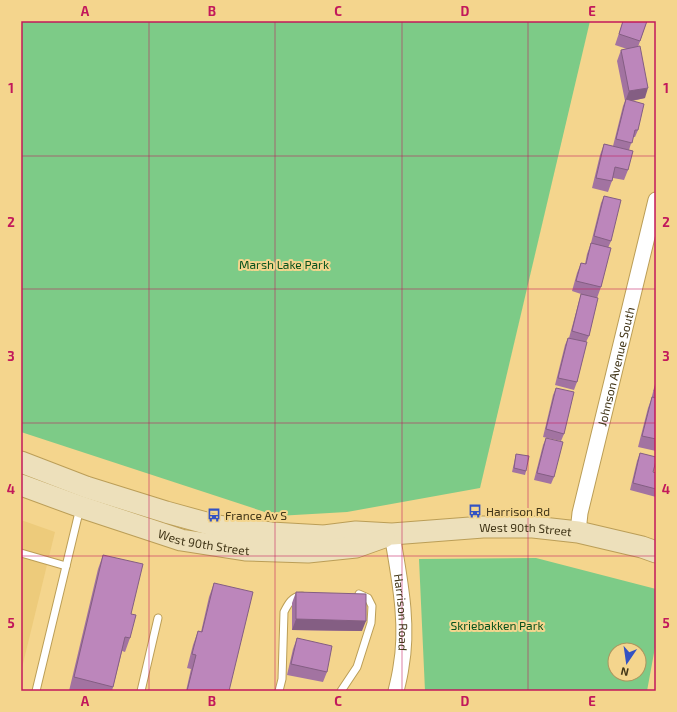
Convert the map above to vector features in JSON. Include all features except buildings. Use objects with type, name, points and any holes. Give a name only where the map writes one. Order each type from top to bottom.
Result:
[{"type":"street","name":"Johnson Avenue South","points":[[578,532],[580,513],[656,200]]},
{"type":"street","name":"West 90th Street","points":[[21,462],[84,497]]},
{"type":"street","name":"West 90th Street","points":[[21,485],[166,512],[217,526],[271,533],[324,536],[356,532],[392,534],[483,527],[533,527],[578,532],[642,547],[656,552]]},
{"type":"street","name":"Harrison Road","points":[[392,534],[401,591],[404,628],[402,666],[396,691]]},
{"type":"lane","points":[[36,691],[84,497]]},
{"type":"lane","points":[[21,554],[66,566]]},
{"type":"lane","points":[[341,691],[357,667],[371,623],[372,606],[368,598],[358,594],[350,594]]},
{"type":"lane","points":[[279,691],[282,678],[284,612],[289,602],[297,596],[312,596]]},
{"type":"lane","points":[[142,691],[158,618]]},
{"type":"shaded area","points":[[21,520],[55,532],[21,672]]},
{"type":"green space","name":"Marsh Lake Park","points":[[21,21],[590,21],[480,488],[347,512],[277,516],[21,432]]},
{"type":"green space","name":"Skriebakken Park","points":[[536,558],[656,589],[656,642],[647,691],[425,691],[419,559]]},
{"type":"place","name":"Harrison Rd","points":[[475,511]]},
{"type":"place","name":"France Av S","points":[[214,515]]}]
